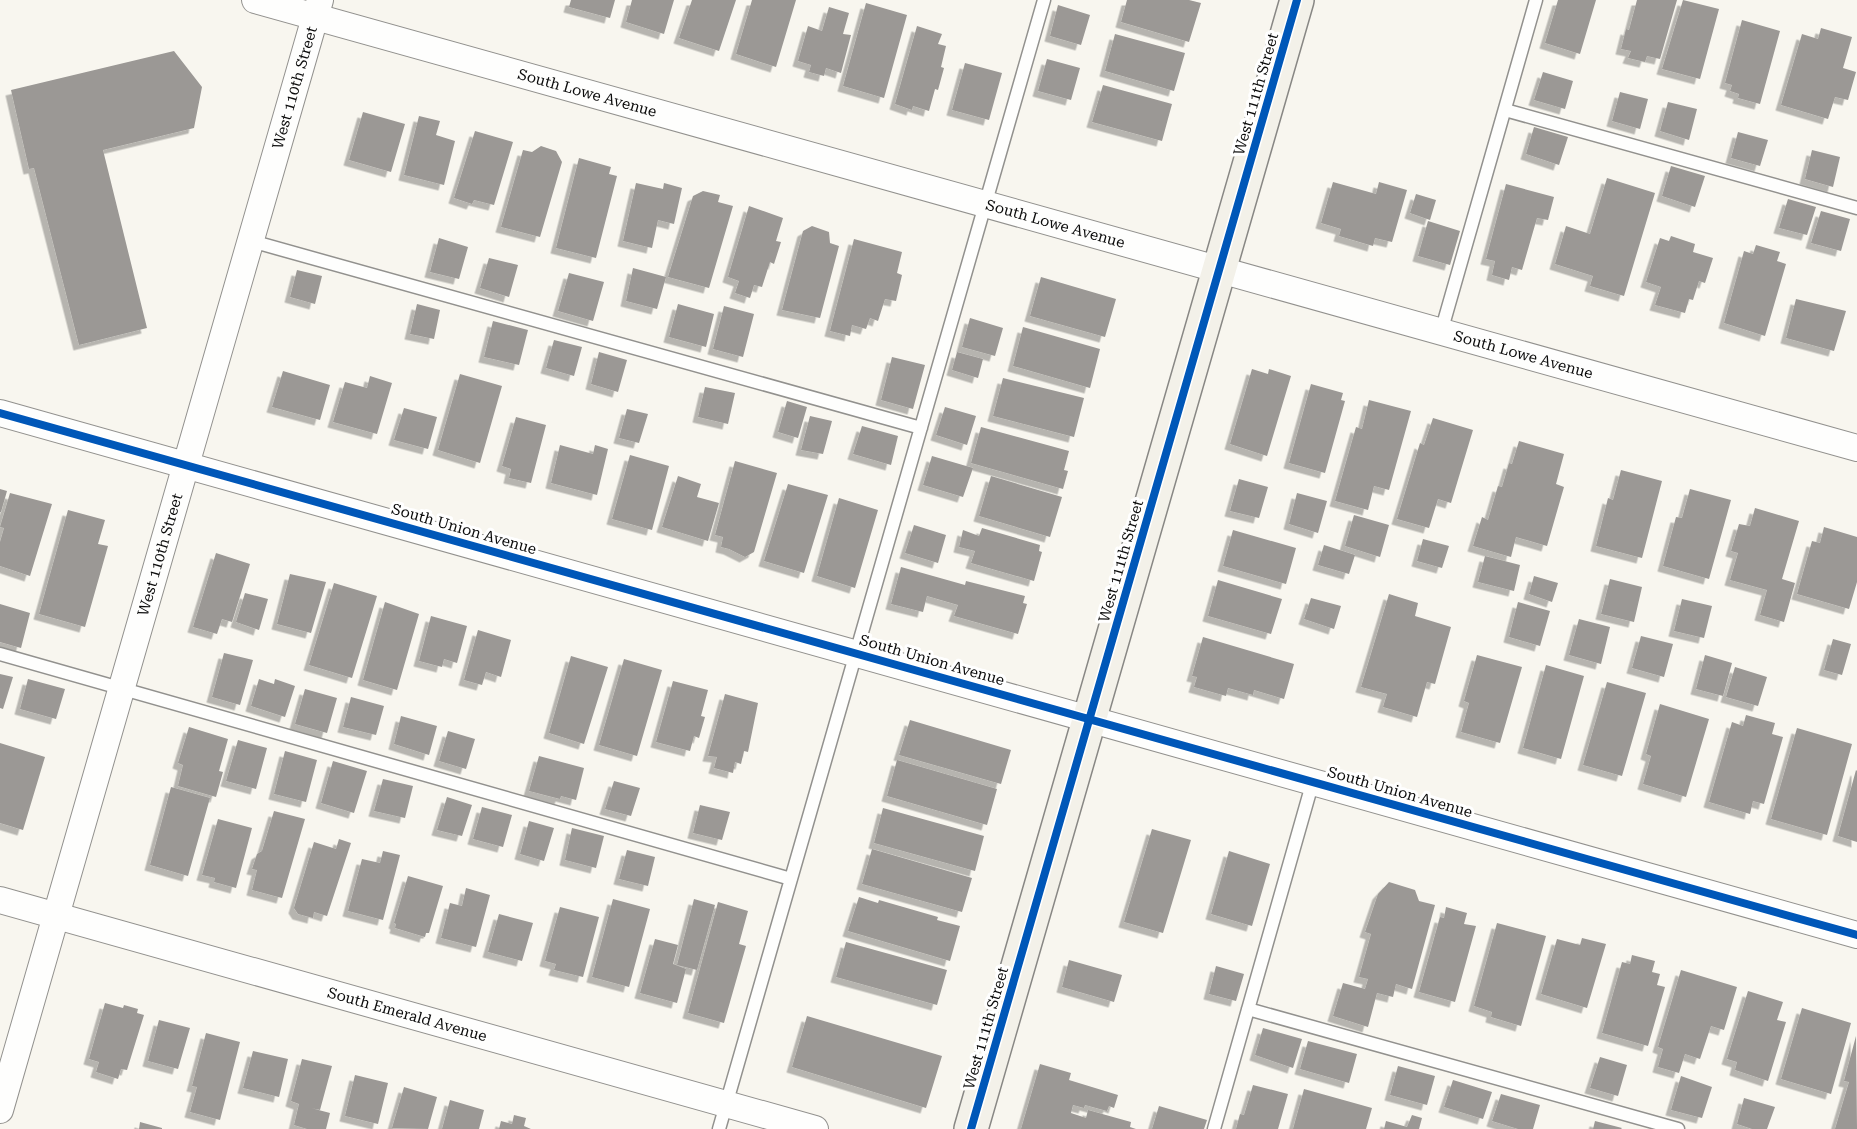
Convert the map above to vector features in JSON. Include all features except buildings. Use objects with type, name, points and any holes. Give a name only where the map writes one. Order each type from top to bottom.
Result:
[{"type":"main road","name":"West 111th Street","points":[[971,1129],[1297,0]]},
{"type":"street","name":"South Lowe Avenue","points":[[255,0],[317,9],[985,205],[1857,448]]},
{"type":"street","name":"West 110th Street","points":[[0,1110],[317,9]]},
{"type":"street","name":"South Union Avenue","points":[[0,413],[1857,934]]},
{"type":"street","name":"South Emerald Avenue","points":[[0,900],[815,1129]]},
{"type":"lane","points":[[719,1129],[1044,0]]},
{"type":"lane","points":[[1441,332],[1536,0]]},
{"type":"lane","points":[[1505,110],[1857,208]]},
{"type":"lane","points":[[250,241],[921,428]]},
{"type":"lane","points":[[0,654],[791,879]]},
{"type":"lane","points":[[1215,1129],[1313,781]]},
{"type":"lane","points":[[1248,1009],[1678,1129]]},
{"type":"cycle path","points":[[971,1129],[1297,0]]},
{"type":"cycle path","points":[[0,413],[1857,935]]}]
